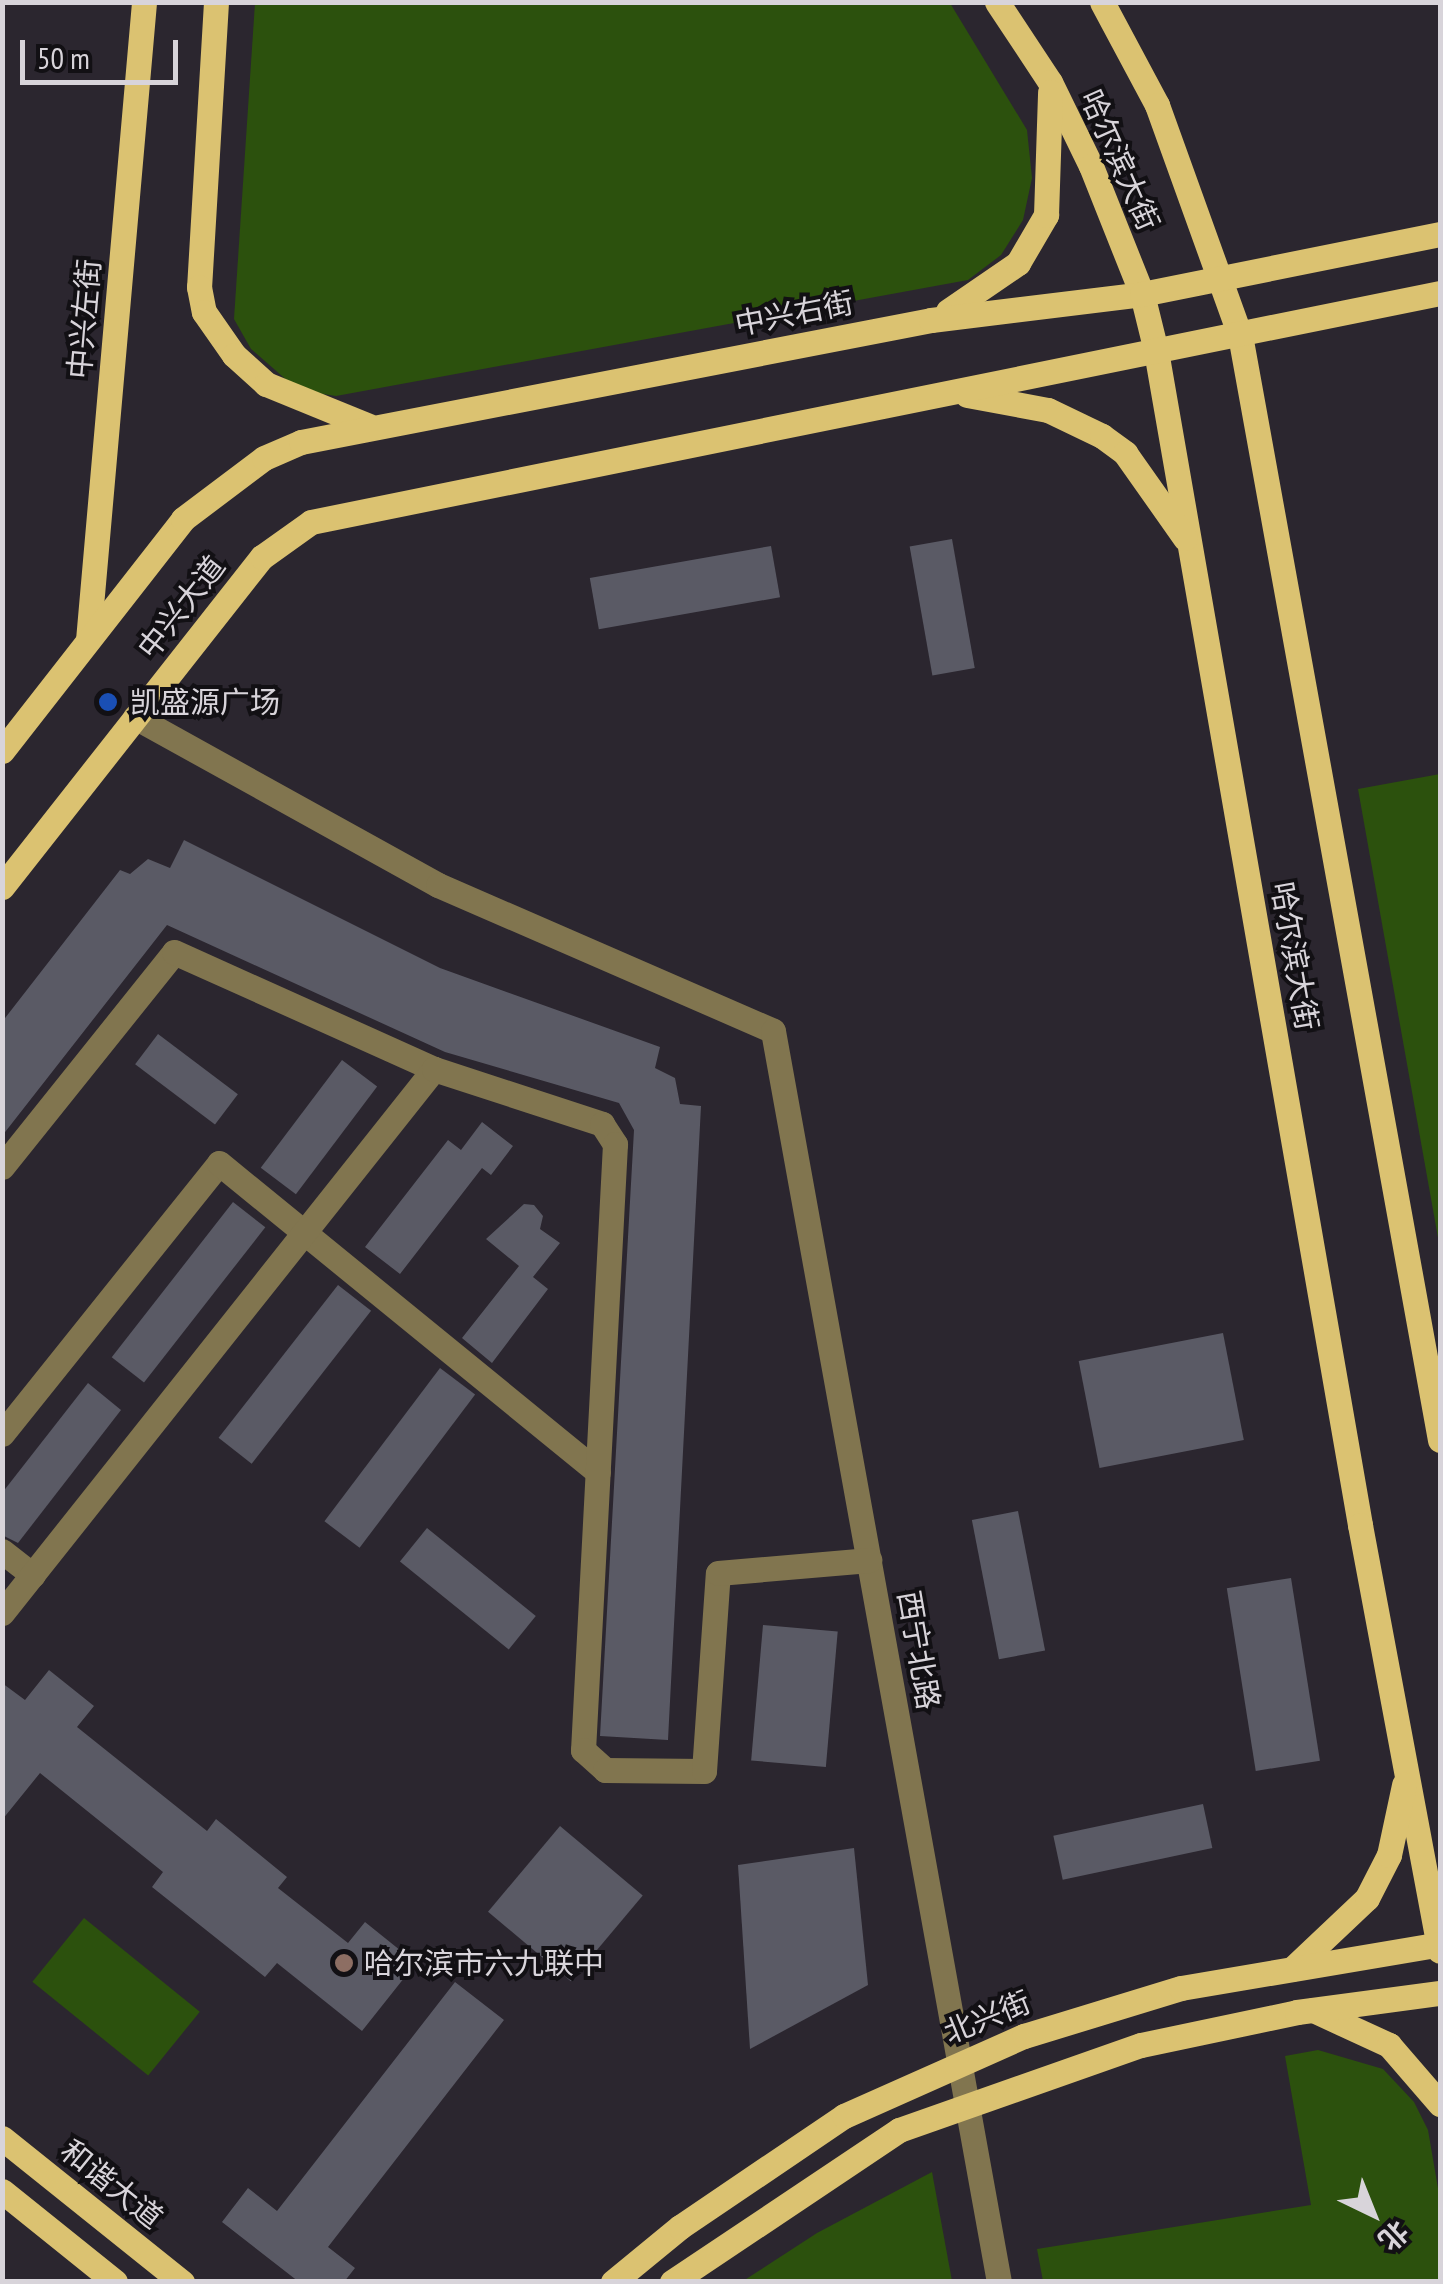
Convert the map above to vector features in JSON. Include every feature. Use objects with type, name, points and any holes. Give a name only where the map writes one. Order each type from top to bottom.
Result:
[{"type":"main road","name":"中兴左街","points":[[88,642],[144,2]]},
{"type":"main road","points":[[216,2],[199,286],[204,312],[234,355],[266,384],[374,428]]},
{"type":"main road","name":"哈尔滨大街","points":[[997,2],[1050,82],[1142,294],[1156,351],[1406,1776],[1440,1947]]},
{"type":"main road","name":"哈尔滨大街","points":[[1102,2],[1157,106],[1224,280],[1240,335],[1440,1440]]},
{"type":"main road","points":[[931,320],[996,284],[1034,241],[1051,192],[1050,82]]},
{"type":"main road","name":"中兴右街","points":[[183,519],[264,458],[301,442],[931,320],[1142,294],[1440,234]]},
{"type":"main road","points":[[948,392],[1440,293]]},
{"type":"main road","name":"中兴大道","points":[[2,887],[262,557],[312,522],[948,392]]},
{"type":"main road","points":[[948,392],[1048,410],[1102,436],[1125,453],[1191,547]]},
{"type":"main road","name":"中兴大道","points":[[2,751],[183,519]]},
{"type":"main road","points":[[1292,1968],[1367,1898],[1389,1855],[1406,1776]]},
{"type":"main road","name":"北兴街","points":[[613,2282],[680,2227],[844,2116],[959,2063],[1130,2001],[1292,1968],[1440,1947]]},
{"type":"main road","points":[[672,2282],[898,2130],[966,2104],[1141,2045],[1313,2010],[1440,1993]]},
{"type":"main road","points":[[1313,2010],[1389,2045],[1440,2104]]},
{"type":"main road","name":"和谐大道","points":[[2,2138],[182,2282]]},
{"type":"main road","points":[[2,2192],[116,2282]]},
{"type":"street","name":"西宁北路","points":[[135,717],[438,885],[773,1031],[1000,2282]]},
{"type":"street","points":[[2,1166],[174,952],[434,1069],[602,1124],[616,1144],[583,1750],[604,1770],[704,1771],[718,1573],[870,1560]]},
{"type":"street","points":[[2,1613],[434,1069]]},
{"type":"street","points":[[2,1434],[219,1163],[598,1472]]},
{"type":"street","points":[[2,1551],[33,1575]]},
{"type":"green space","points":[[255,3],[950,3],[1027,130],[1032,178],[1023,220],[1001,255],[968,280],[336,396],[298,390],[251,349],[234,319]]},
{"type":"green space","points":[[1440,774],[1440,1249],[1358,789]]},
{"type":"green space","points":[[84,1918],[200,2012],[148,2075],[32,1982]]},
{"type":"green space","points":[[1318,2050],[1383,2069],[1414,2102],[1428,2130],[1440,2200],[1440,2281],[1043,2281],[1037,2249],[1311,2205],[1285,2056]]},
{"type":"green space","points":[[932,2172],[952,2281],[743,2281],[817,2233]]},
{"type":"building","points":[[952,539],[975,668],[932,675],[910,546]]},
{"type":"building","points":[[771,546],[780,597],[599,629],[590,578]]},
{"type":"building","points":[[184,840],[440,968],[660,1047],[655,1068],[675,1078],[680,1104],[701,1106],[668,1740],[600,1736],[634,1130],[619,1103],[445,1052],[167,925],[2,1136],[2,1022],[120,870],[130,874],[148,859],[170,868]]},
{"type":"building","points":[[158,1034],[238,1094],[215,1125],[135,1064]]},
{"type":"building","points":[[342,1060],[377,1086],[296,1194],[261,1168]]},
{"type":"building","points":[[482,1122],[513,1146],[491,1175],[482,1168],[400,1274],[365,1247],[448,1140],[461,1150]]},
{"type":"building","points":[[233,1202],[265,1227],[144,1382],[112,1357]]},
{"type":"building","points":[[524,1204],[534,1205],[543,1216],[540,1229],[560,1243],[533,1277],[548,1289],[492,1363],[462,1338],[519,1266],[486,1239]]},
{"type":"building","points":[[338,1285],[371,1311],[252,1464],[219,1438]]},
{"type":"building","points":[[1223,1333],[1244,1440],[1099,1468],[1079,1361]]},
{"type":"building","points":[[440,1368],[475,1394],[360,1548],[324,1521]]},
{"type":"building","points":[[88,1383],[121,1410],[18,1543],[2,1535],[2,1493]]},
{"type":"building","points":[[1018,1511],[1045,1650],[999,1659],[972,1520]]},
{"type":"building","points":[[427,1528],[536,1616],[509,1650],[400,1561]]},
{"type":"building","points":[[1291,1578],[1320,1761],[1256,1771],[1227,1588]]},
{"type":"building","points":[[763,1625],[838,1632],[826,1767],[751,1760]]},
{"type":"building","points":[[49,1670],[94,1706],[77,1727],[207,1831],[216,1819],[287,1877],[278,1888],[348,1943],[365,1922],[416,1963],[362,2031],[277,1963],[265,1977],[152,1887],[163,1872],[40,1773],[2,1820],[2,1683],[25,1700]]},
{"type":"building","points":[[1203,1804],[1212,1848],[1063,1880],[1053,1836]]},
{"type":"building","points":[[560,1826],[643,1895],[571,1981],[488,1912]]},
{"type":"building","points":[[854,1848],[868,1985],[750,2049],[738,1865]]},
{"type":"building","points":[[455,1982],[504,2020],[328,2247],[355,2268],[344,2282],[299,2282],[222,2222],[248,2188],[277,2211]]},
{"type":"place","name":"凯盛源广场","points":[[108,702]]},
{"type":"place","name":"哈尔滨市六九联中","points":[[344,1963]]}]
